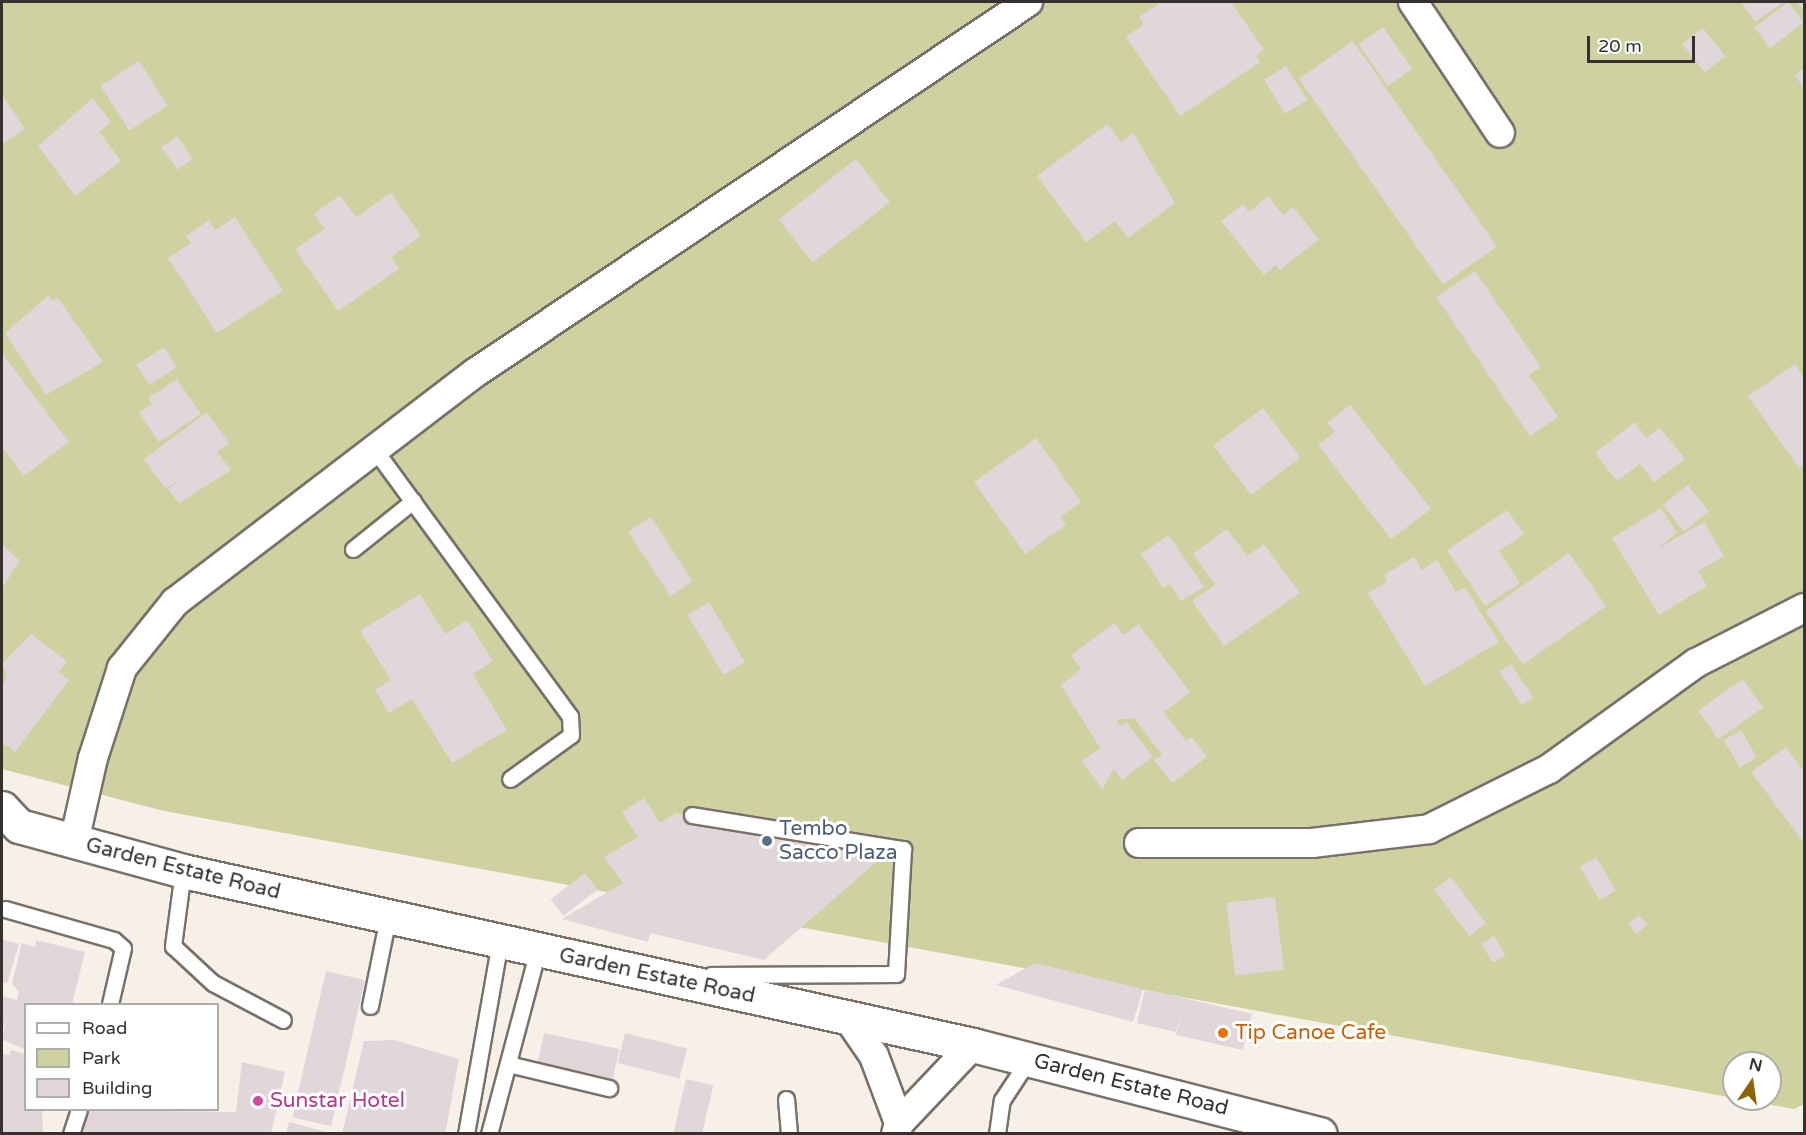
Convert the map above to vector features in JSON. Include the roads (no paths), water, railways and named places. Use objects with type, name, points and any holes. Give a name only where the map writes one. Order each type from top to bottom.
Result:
[{"type":"street","points":[[74,842],[107,706],[122,668],[145,635],[175,602],[485,367],[1028,2]]},
{"type":"street","points":[[1413,2],[1500,133]]},
{"type":"street","points":[[1140,843],[1312,843],[1429,829],[1549,768],[1696,663],[1804,611]]},
{"type":"street","name":"Garden Estate Road","points":[[7,819],[74,842],[183,871],[973,1045],[1320,1134]]},
{"type":"street","points":[[848,1018],[874,1056],[898,1128],[973,1045]]},
{"type":"lane","points":[[375,450],[573,722],[571,735],[510,779]]},
{"type":"lane","points":[[353,549],[413,501]]},
{"type":"lane","points":[[648,975],[896,974],[903,849],[692,815]]},
{"type":"lane","points":[[183,871],[173,946],[213,983],[283,1020]]},
{"type":"lane","points":[[5,909],[114,940],[123,948],[110,1003]]},
{"type":"lane","points":[[370,1006],[388,917]]},
{"type":"lane","points":[[466,1134],[500,942]]},
{"type":"lane","points":[[489,1134],[538,950]]},
{"type":"lane","points":[[997,1134],[1002,1100],[1029,1059]]},
{"type":"lane","points":[[508,1064],[609,1088]]},
{"type":"lane","points":[[786,1099],[789,1134]]},
{"type":"lane","points":[[71,1134],[78,1111]]},
{"type":"place","name":"Tembo Sacco Plaza","points":[[767,841]]},
{"type":"place","name":"Tip Canoe Cafe","points":[[1223,1033]]},
{"type":"place","name":"Sunstar Hotel","points":[[258,1101]]}]
